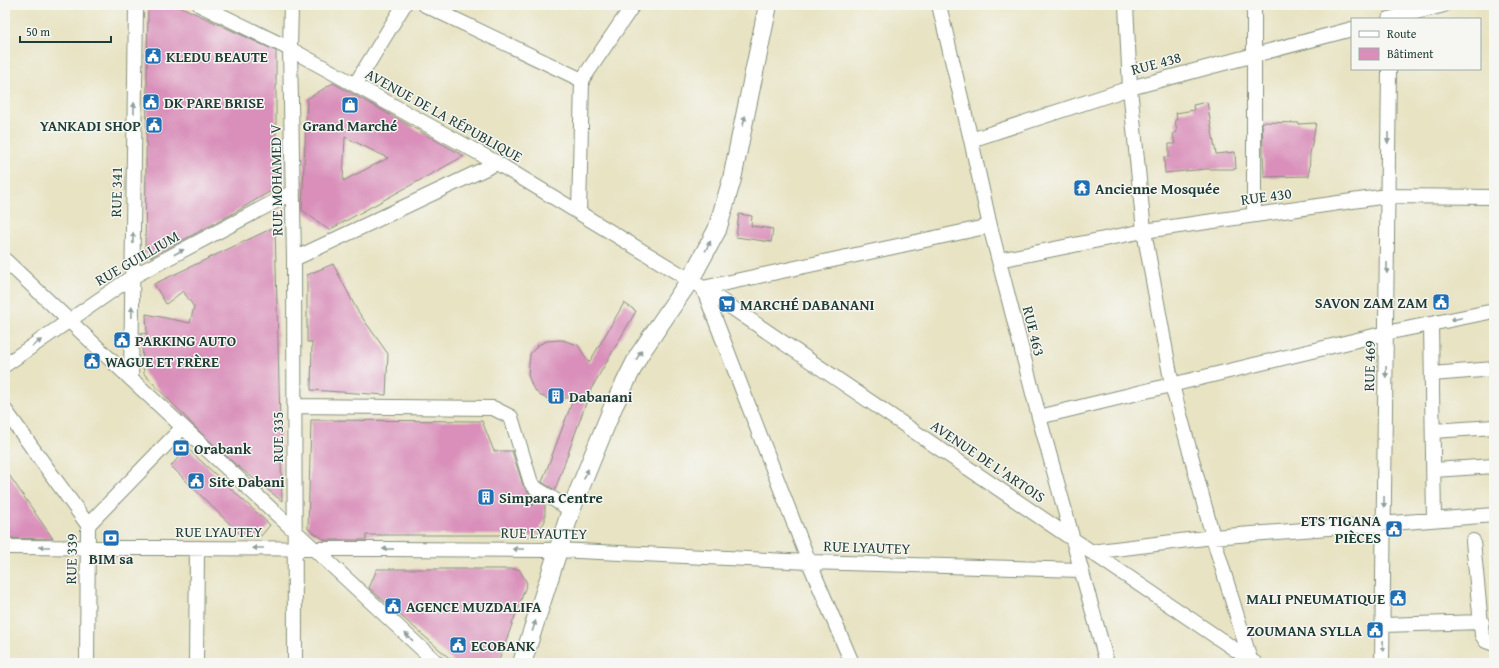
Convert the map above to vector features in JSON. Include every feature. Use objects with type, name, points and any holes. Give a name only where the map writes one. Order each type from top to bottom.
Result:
[{"type":"main road","points":[[522,663],[571,510],[613,407],[639,355],[696,284],[717,230],[732,179],[768,5]]},
{"type":"street","name":"RUE 341","points":[[131,379],[136,5]]},
{"type":"street","name":"AVENUE DE LA RÉPUBLIQUE","points":[[200,5],[290,49],[497,163],[665,265]]},
{"type":"street","name":"RUE MOHAMED V","points":[[291,5],[290,49],[294,259]]},
{"type":"street","points":[[355,85],[404,5]]},
{"type":"street","points":[[425,5],[582,80]]},
{"type":"street","points":[[579,213],[582,80],[633,5]]},
{"type":"street","name":"RUE 463","points":[[939,5],[990,226],[1039,417],[1107,663]]},
{"type":"street","points":[[1126,5],[1130,88],[1144,231],[1172,385],[1213,537],[1252,661]]},
{"type":"street","points":[[1254,5],[1254,215]]},
{"type":"street","points":[[1389,18],[1390,5]]},
{"type":"street","points":[[1393,18],[1444,5]]},
{"type":"street","name":"RUE 438","points":[[971,140],[1130,88],[1351,29]]},
{"type":"street","name":"RUE 469","points":[[1382,663],[1389,70]]},
{"type":"street","points":[[294,259],[497,163]]},
{"type":"street","name":"RUE GUILLIUM","points":[[5,365],[132,277],[293,192]]},
{"type":"street","name":"RUE 430","points":[[999,260],[1144,231],[1387,196],[1494,196]]},
{"type":"street","points":[[852,663],[809,562],[696,284],[990,226]]},
{"type":"street","name":"RUE 335","points":[[294,259],[295,663]]},
{"type":"street","points":[[5,260],[131,379],[438,663]]},
{"type":"street","name":"AVENUE DE L'ARTOIS","points":[[665,265],[696,284],[1252,661]]},
{"type":"street","points":[[1039,417],[1386,333],[1494,311]]},
{"type":"street","points":[[1431,324],[1434,520]]},
{"type":"street","points":[[1432,374],[1494,369]]},
{"type":"street","points":[[294,406],[493,408],[511,417],[531,483],[537,490],[571,510]]},
{"type":"street","name":"RUE 339","points":[[5,410],[88,525],[87,663]]},
{"type":"street","points":[[88,525],[183,427]]},
{"type":"street","points":[[1433,431],[1494,427]]},
{"type":"street","points":[[1434,470],[1494,466]]},
{"type":"street","points":[[1091,552],[1213,537],[1494,515]]},
{"type":"street","points":[[1473,541],[1482,622],[1482,635],[1486,641],[1494,644]]},
{"type":"street","name":"RUE LYAUTEY","points":[[5,547],[557,550],[809,562],[1081,570]]},
{"type":"street","points":[[196,548],[196,663]]},
{"type":"street","points":[[1383,625],[1482,622]]},
{"type":"building","points":[[148,5],[177,5],[276,51],[276,188],[232,214],[151,257],[145,253]]},
{"type":"building","points":[[333,83],[464,156],[329,230],[302,210],[307,99]],"holes":[[[345,137],[388,158],[343,181]]]},
{"type":"building","points":[[1207,102],[1216,154],[1235,152],[1236,169],[1206,169],[1165,173],[1164,157],[1169,157],[1169,144],[1175,144],[1173,134],[1177,132],[1175,120],[1177,120],[1176,113],[1194,110],[1193,105]]},
{"type":"building","points":[[1262,122],[1299,124],[1316,123],[1310,154],[1309,176],[1264,177]]},
{"type":"building","points":[[739,214],[752,216],[751,226],[773,229],[771,242],[736,237]]},
{"type":"building","points":[[275,227],[282,501],[235,464],[201,433],[144,374],[141,333],[147,334],[146,314],[190,323],[194,307],[183,291],[166,304],[154,284]]},
{"type":"building","points":[[333,264],[357,310],[388,354],[386,395],[311,390],[312,342],[307,342],[307,275]]},
{"type":"building","name":"Dabanani","points":[[624,303],[636,311],[591,389],[555,490],[542,482],[574,397],[551,400],[539,395],[532,386],[528,375],[530,354],[538,345],[547,341],[562,340],[578,345],[589,363]]},
{"type":"building","points":[[311,420],[482,421],[494,451],[512,451],[523,485],[530,495],[533,506],[536,498],[545,504],[545,521],[535,537],[520,535],[366,535],[366,540],[325,540],[308,529]]},
{"type":"building","points":[[187,448],[270,525],[261,536],[244,538],[171,466]]},
{"type":"building","points":[[5,469],[53,539],[5,538]]},
{"type":"building","points":[[377,569],[519,569],[527,583],[498,663],[455,663],[369,588]]},
{"type":"place","name":"KLEDU BEAUTE","points":[[153,56]]},
{"type":"place","name":"DK PARE BRISE","points":[[151,102]]},
{"type":"place","name":"Grand Marché","points":[[350,105]]},
{"type":"place","name":"YANKADI SHOP","points":[[154,125]]},
{"type":"place","name":"Ancienne Mosquée","points":[[1082,188]]},
{"type":"place","name":"SAVON ZAM ZAM","points":[[1441,302]]},
{"type":"place","name":"MARCHÉ DABANANI","points":[[727,304]]},
{"type":"place","name":"PARKING AUTO","points":[[122,340]]},
{"type":"place","name":"WAGUE ET FRÈRE","points":[[92,361]]},
{"type":"place","name":"Dabanani","points":[[556,396]]},
{"type":"place","name":"Orabank","points":[[181,448]]},
{"type":"place","name":"Site Dabani","points":[[196,481]]},
{"type":"place","name":"Simpara Centre","points":[[486,497]]},
{"type":"place","name":"ETS TIGANA PIÈCES","points":[[1394,529]]},
{"type":"place","name":"BIM sa","points":[[111,538]]},
{"type":"place","name":"MALI PNEUMATIQUE","points":[[1398,598]]},
{"type":"place","name":"AGENCE MUZDALIFA","points":[[393,606]]},
{"type":"place","name":"ZOUMANA SYLLA","points":[[1375,630]]},
{"type":"place","name":"ECOBANK","points":[[458,645]]}]
